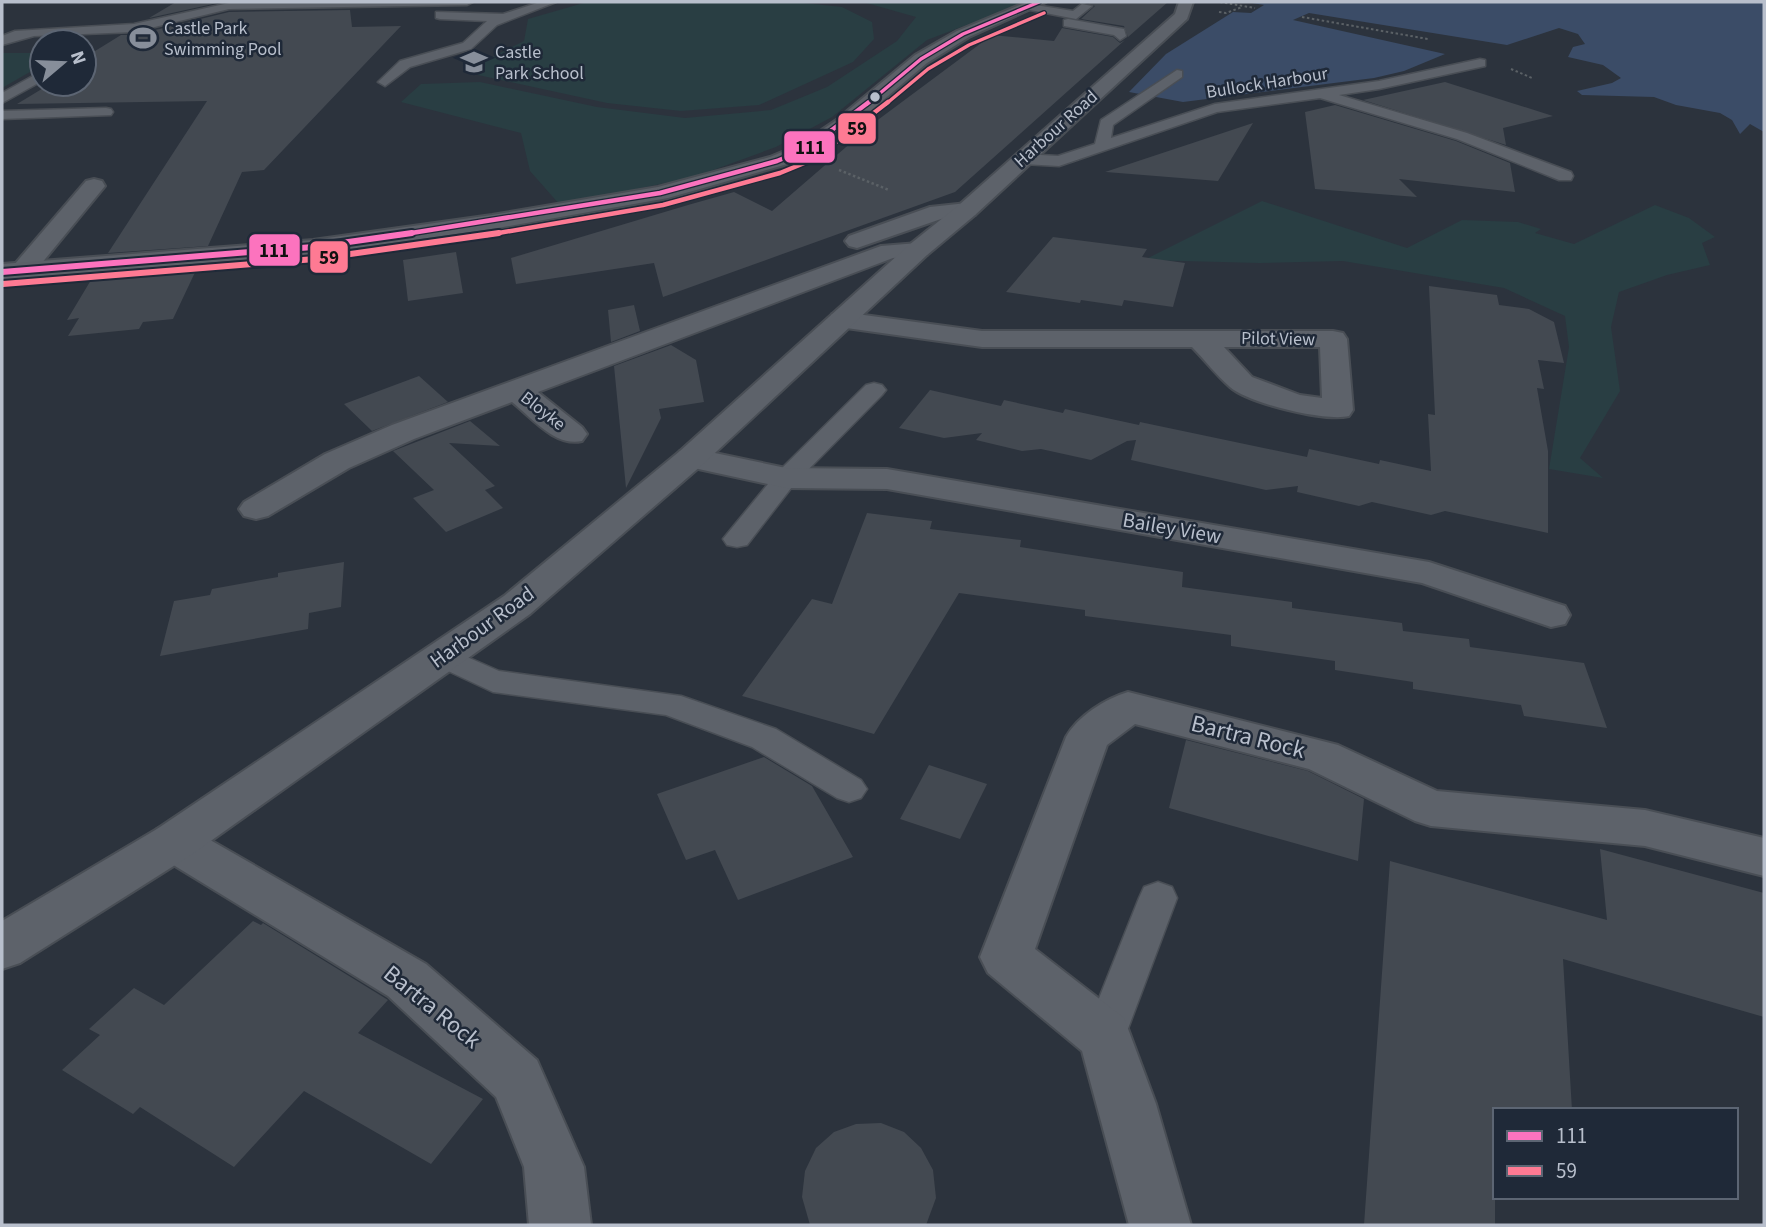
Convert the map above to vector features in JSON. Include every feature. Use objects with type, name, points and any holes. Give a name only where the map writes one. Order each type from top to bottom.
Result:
[{"type":"main road","points":[[13,271],[313,247],[492,222],[660,193],[777,161],[808,148],[842,125],[921,59],[963,34],[1034,4]]},
{"type":"street","name":"Harbour Road","points":[[2,947],[174,842],[517,605],[691,458],[918,250],[967,210],[1182,16],[1185,2]]},
{"type":"street","points":[[13,271],[94,186]]},
{"type":"street","points":[[674,307],[939,212],[967,210]]},
{"type":"street","points":[[256,509],[337,461],[403,432],[890,251],[918,250]]},
{"type":"street","name":"Pilot View","points":[[842,320],[982,339],[1199,338],[1333,339],[1338,410],[1294,404],[1242,383],[1199,338]]},
{"type":"street","name":"Bloyke","points":[[515,389],[571,434]]},
{"type":"street","name":"Bailey View","points":[[691,458],[786,478],[887,479],[1429,573],[1551,615]]},
{"type":"street","name":"Bartra Rock","points":[[1105,1036],[1006,957],[1088,737],[1128,707],[1322,756],[1431,808],[1645,828],[1764,857]]},
{"type":"street","name":"Bartra Rock","points":[[174,842],[407,980],[517,1079],[554,1167],[559,1225]]},
{"type":"street","points":[[1105,1036],[1160,1225]]},
{"type":"lane","points":[[25,20],[133,18],[198,2]]},
{"type":"lane","points":[[98,29],[134,28],[229,6],[467,2]]},
{"type":"lane","points":[[385,82],[405,64],[467,46],[493,22],[550,2]]},
{"type":"lane","points":[[334,4],[319,16],[459,15],[505,18]]},
{"type":"lane","points":[[1034,4],[1072,19],[1120,32],[1120,36]]},
{"type":"lane","points":[[1054,32],[1086,6]]},
{"type":"lane","points":[[2,41],[15,35],[28,34]]},
{"type":"lane","name":"Bullock Harbour","points":[[1023,159],[1059,161],[1215,108],[1404,81],[1480,63]]},
{"type":"lane","points":[[1102,146],[1106,123],[1177,74]]},
{"type":"lane","points":[[2,99],[28,83]]},
{"type":"lane","points":[[1321,93],[1462,136],[1564,176]]},
{"type":"lane","points":[[2,115],[107,112]]},
{"type":"lane","points":[[737,539],[786,478],[874,390]]},
{"type":"lane","points":[[442,656],[493,681],[670,704],[764,738],[849,789]]},
{"type":"lane","points":[[1105,1036],[1158,898]]},
{"type":"path","points":[[1220,2],[1255,9]]},
{"type":"path","points":[[1302,17],[1484,49],[1474,57],[1480,63]]},
{"type":"green space","points":[[587,2],[795,2],[842,7],[872,22],[874,39],[853,62],[759,105],[681,111],[607,103],[478,75],[474,66],[524,41],[528,19]]},
{"type":"green space","points":[[863,2],[1027,2],[927,40],[832,117],[776,147],[694,177],[560,205],[530,171],[521,133],[401,102],[421,84],[480,82],[597,107],[685,118],[771,110],[827,87],[897,41],[916,17]]},
{"type":"green space","points":[[2,53],[28,53],[28,73],[2,88]]},
{"type":"green space","points":[[1262,201],[1407,248],[1462,220],[1518,222],[1541,229],[1535,233],[1574,244],[1655,205],[1689,218],[1715,237],[1702,243],[1710,265],[1667,275],[1619,292],[1611,327],[1620,391],[1580,458],[1603,478],[1549,469],[1569,347],[1565,316],[1504,288],[1343,261],[1259,263],[1144,260]]},
{"type":"water","points":[[1246,2],[1764,2],[1764,132],[1750,124],[1740,134],[1732,120],[1720,113],[1676,105],[1654,97],[1582,95],[1577,91],[1612,83],[1621,78],[1603,65],[1568,57],[1573,47],[1585,44],[1578,34],[1559,28],[1507,45],[1309,13],[1293,20],[1445,54],[1404,71],[1374,78],[1183,102],[1129,92],[1166,54],[1233,12],[1251,13],[1264,5]]},
{"type":"building","points":[[176,2],[222,2],[149,18]]},
{"type":"building","points":[[1084,2],[1168,2],[1128,37],[1124,26],[1081,19],[1095,6]]},
{"type":"building","points":[[350,10],[352,27],[401,26],[264,170],[242,172],[208,246],[108,253],[207,101],[17,104],[28,97],[98,98],[98,49],[121,35],[135,35],[229,12]]},
{"type":"building","points":[[1062,28],[1113,37],[1120,43],[1125,40],[955,192],[663,297],[654,263],[516,284],[511,258],[688,205],[734,192],[772,211],[875,122],[992,35],[1054,41]]},
{"type":"building","points":[[1445,82],[1553,116],[1503,128],[1506,145],[1363,100]]},
{"type":"building","points":[[1335,105],[1456,141],[1510,163],[1515,192],[1399,179],[1417,197],[1315,189],[1305,112]]},
{"type":"building","points":[[1253,123],[1218,181],[1105,172]]},
{"type":"building","points":[[1053,237],[1147,249],[1142,257],[1185,263],[1173,307],[1124,300],[1122,306],[1081,300],[1080,303],[1006,292]]},
{"type":"building","points":[[456,252],[463,293],[408,301],[403,260]]},
{"type":"building","points":[[198,266],[173,319],[143,322],[139,329],[68,336],[79,318],[67,320],[94,275]]},
{"type":"building","points":[[1429,286],[1497,295],[1499,305],[1529,309],[1554,322],[1564,363],[1538,360],[1544,389],[1537,388],[1548,451],[1548,533],[1445,511],[1431,515],[1372,502],[1359,506],[1297,492],[1298,486],[1266,490],[1131,460],[1136,440],[1127,441],[1091,460],[1041,449],[1022,451],[976,440],[982,433],[944,438],[899,428],[930,390],[1001,406],[1004,400],[1063,413],[1065,409],[1139,425],[1140,422],[1307,457],[1309,449],[1379,464],[1380,460],[1431,471],[1428,414],[1435,415]]},
{"type":"building","points":[[634,305],[640,331],[611,342],[608,310]]},
{"type":"building","points":[[671,345],[696,360],[704,402],[659,409],[661,418],[626,488],[614,366]]},
{"type":"building","points":[[419,376],[448,402],[372,431],[344,404]]},
{"type":"building","points":[[470,421],[500,446],[449,443],[495,486],[485,490],[503,508],[446,532],[413,498],[434,490],[393,451]]},
{"type":"building","points":[[867,513],[932,521],[930,529],[1021,540],[1020,547],[1183,572],[1182,587],[1292,602],[1292,608],[1402,623],[1403,631],[1469,639],[1470,647],[1584,663],[1607,728],[1524,716],[1521,705],[1413,689],[1413,682],[1335,670],[1335,661],[1231,646],[1231,635],[1085,616],[1085,610],[959,593],[874,734],[742,696],[812,599],[832,604]]},
{"type":"building","points":[[344,562],[341,607],[309,613],[308,629],[160,656],[174,601],[210,595],[212,589],[278,577],[278,573]]},
{"type":"building","points":[[1186,740],[1308,771],[1364,799],[1358,861],[1169,808]]},
{"type":"building","points":[[764,757],[812,786],[853,857],[738,900],[715,850],[686,860],[657,794]]},
{"type":"building","points":[[929,765],[987,784],[960,839],[900,819]]},
{"type":"building","points":[[1600,849],[1764,893],[1764,1017],[1563,959],[1572,1108],[1493,1108],[1495,1225],[1364,1225],[1390,861],[1607,920]]},
{"type":"building","points":[[253,921],[261,925],[263,923],[388,1000],[358,1033],[483,1099],[431,1164],[304,1091],[234,1167],[140,1107],[133,1114],[62,1070],[100,1035],[89,1029],[134,988],[164,1005]]},
{"type":"building","points":[[881,1123],[904,1132],[921,1148],[933,1170],[936,1198],[926,1225],[810,1225],[802,1197],[805,1171],[816,1148],[834,1132],[856,1124]]},
{"type":"transit line","name":"111","points":[[2,272],[313,247],[492,222],[660,193],[777,161],[808,148],[842,125],[921,59],[963,34],[1039,2]]},
{"type":"transit line","name":"59","points":[[3,284],[315,259],[494,234],[663,205],[780,173],[814,159],[850,134],[928,69],[969,45],[1044,13]]},
{"type":"place","name":"Castle Park Swimming Pool","points":[[143,38]]},
{"type":"place","name":"Castle Park School","points":[[474,62]]}]
